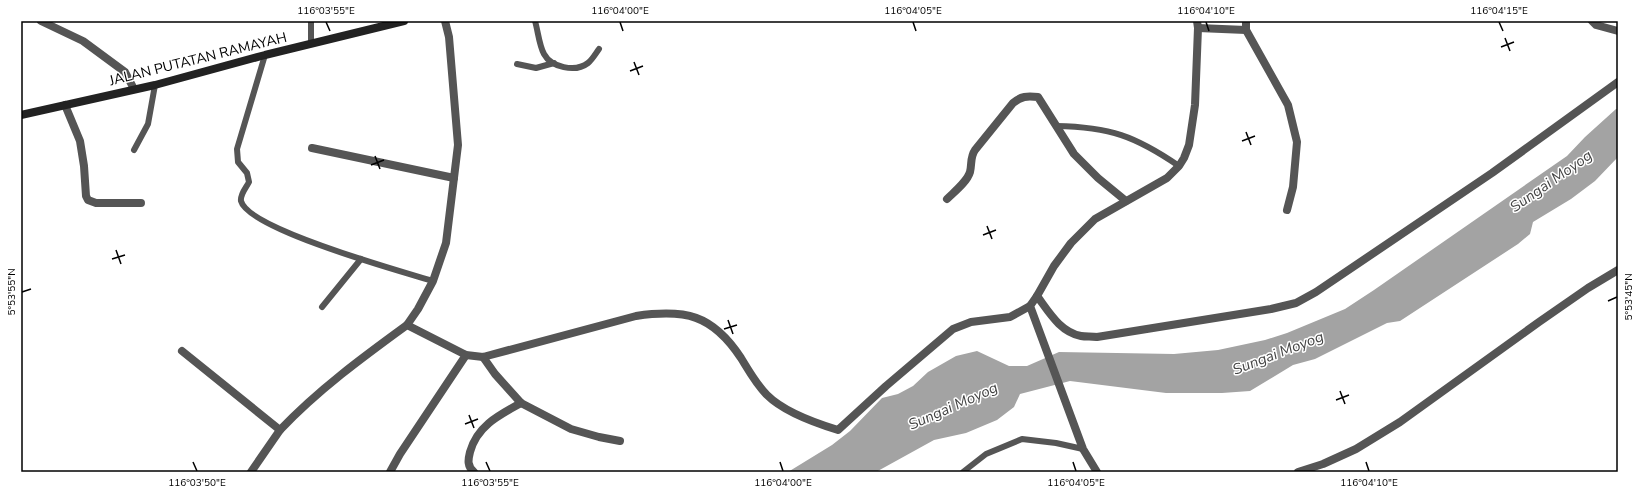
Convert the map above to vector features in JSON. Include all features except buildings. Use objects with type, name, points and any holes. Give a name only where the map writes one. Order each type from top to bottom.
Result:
[{"type":"main road","name":"JALAN PUTATAN RAMAYAH","points":[[21,115],[155,85],[311,43],[404,21]]},
{"type":"street","points":[[41,21],[83,41],[125,72],[134,89]]},
{"type":"street","points":[[251,472],[280,430],[294,416],[375,348],[407,325],[434,281],[446,243],[458,145],[449,37],[445,21]]},
{"type":"street","points":[[1246,21],[1246,30],[1288,105],[1297,142],[1293,187],[1287,210]]},
{"type":"street","points":[[1592,21],[1596,25],[1618,31]]},
{"type":"street","points":[[407,325],[466,355],[483,357],[636,316],[661,312],[682,313],[701,319],[717,330],[732,344],[758,386],[768,397],[803,418],[838,430],[886,386],[953,329],[971,322],[1010,317],[1030,306],[1054,266],[1071,243],[1095,219],[1167,178],[1179,166],[1189,145],[1195,105],[1198,25],[1246,30]]},
{"type":"street","points":[[1037,296],[1058,323],[1067,330],[1081,336],[1097,337],[1271,310],[1296,303],[1316,292],[1492,173],[1618,82]]},
{"type":"street","points":[[947,199],[968,177],[972,156],[975,150],[1012,103],[1026,96],[1038,97],[1074,154],[1098,178],[1126,201]]},
{"type":"street","points":[[65,105],[80,141],[88,200],[96,203],[141,203]]},
{"type":"street","points":[[312,148],[454,178]]},
{"type":"street","points":[[1298,472],[1323,464],[1356,449],[1400,422],[1538,322],[1588,288],[1618,270]]},
{"type":"street","points":[[1030,306],[1083,449],[1097,472]]},
{"type":"street","points":[[182,351],[280,430]]},
{"type":"street","points":[[390,472],[466,355]]},
{"type":"street","points":[[483,357],[495,374],[521,403],[571,429],[620,441]]},
{"type":"street","points":[[474,472],[468,463],[468,457],[472,444],[478,433],[488,423],[521,403]]},
{"type":"lane","points":[[311,21],[311,43]]},
{"type":"lane","points":[[535,21],[543,53],[549,60],[559,66],[572,68],[582,66],[588,63],[599,49]]},
{"type":"lane","points":[[265,55],[237,149],[238,162],[247,173],[249,182],[241,195],[241,201],[245,208],[272,225],[316,244],[434,281]]},
{"type":"lane","points":[[517,64],[536,68],[554,63]]},
{"type":"lane","points":[[134,150],[148,124],[155,85]]},
{"type":"lane","points":[[1056,126],[1087,127],[1122,134],[1142,143],[1179,166]]},
{"type":"lane","points":[[322,308],[361,259]]},
{"type":"lane","points":[[963,472],[986,454],[1022,439],[1056,443],[1083,449]]},
{"type":"lane","points":[[970,467],[974,472]]},
{"type":"water","name":"Sungai Moyog","points":[[1616,109],[1618,109],[1618,157],[1595,181],[1571,199],[1533,222],[1530,234],[1518,244],[1400,321],[1387,323],[1315,359],[1293,365],[1250,391],[1222,393],[1166,393],[1070,381],[1020,394],[1014,407],[997,420],[966,433],[934,440],[876,472],[788,472],[832,445],[850,431],[882,398],[898,394],[913,386],[928,372],[956,356],[977,351],[1009,366],[1027,366],[1059,352],[1174,354],[1218,350],[1265,340],[1287,333],[1345,309],[1567,156],[1585,137]]}]
